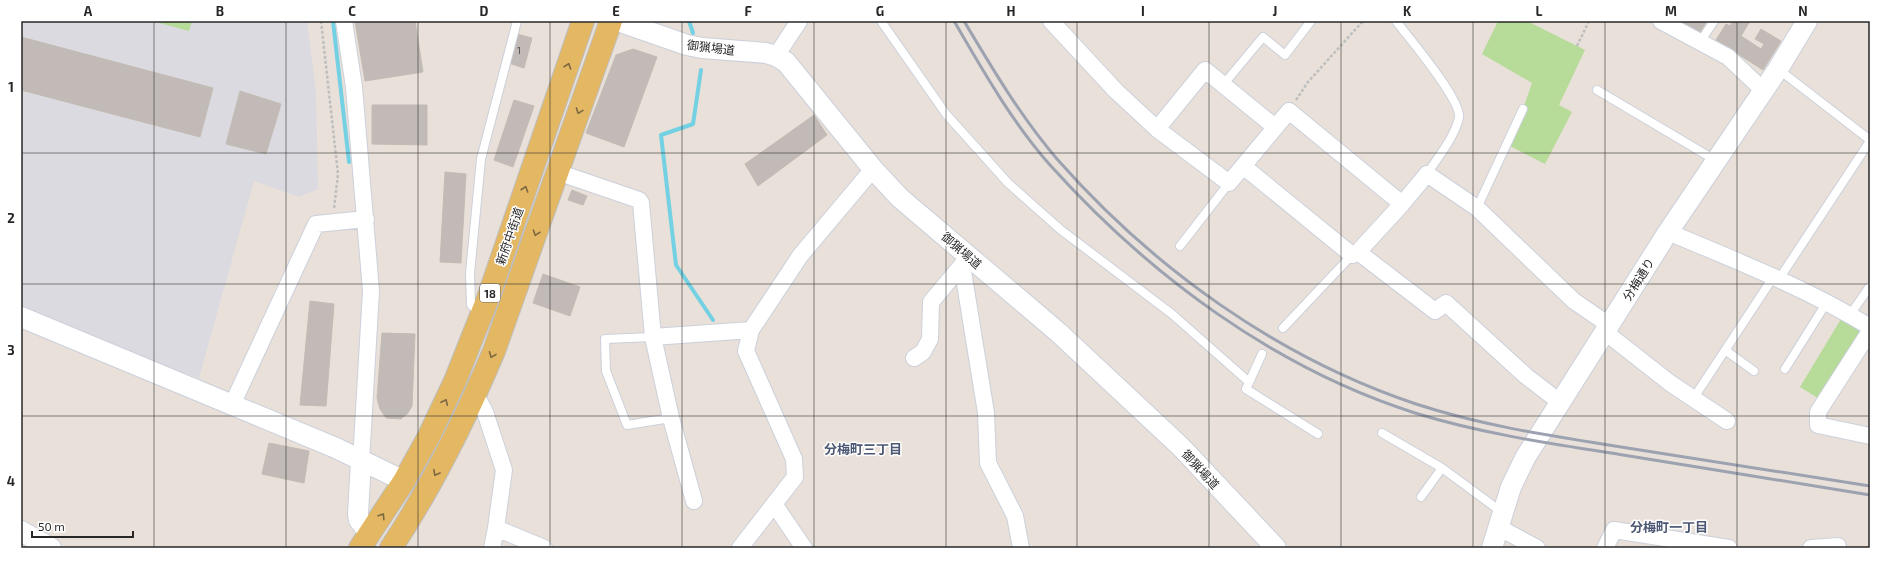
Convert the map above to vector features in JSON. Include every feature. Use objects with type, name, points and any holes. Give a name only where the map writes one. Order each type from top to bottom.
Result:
[{"type":"main road","name":"新府中街道","points":[[365,541],[404,481],[446,402],[481,315],[583,21]]},
{"type":"main road","name":"新府中街道","points":[[391,548],[429,486],[476,395],[494,351],[611,21]]},
{"type":"street","points":[[344,21],[354,87],[371,291],[358,514],[365,541]]},
{"type":"street","name":"御猟場道","points":[[618,21],[687,45],[702,48],[766,53],[776,56],[786,62],[873,169],[900,198],[965,260],[1058,333],[1181,447],[1276,548]]},
{"type":"street","points":[[776,56],[799,21]]},
{"type":"street","points":[[1050,21],[1116,91],[1157,129],[1229,183],[1289,111],[1402,204]]},
{"type":"street","points":[[1661,21],[1728,57],[1764,90]]},
{"type":"street","name":"分梅通り","points":[[1492,548],[1511,487],[1522,464],[1668,232],[1715,160],[1778,69],[1807,21]]},
{"type":"street","points":[[1157,129],[1205,70],[1275,128]]},
{"type":"street","points":[[1243,166],[1355,254],[1435,311],[1446,303],[1526,376],[1561,403]]},
{"type":"street","points":[[740,548],[795,477],[794,459],[746,351],[751,330],[800,256],[873,169]]},
{"type":"street","points":[[557,172],[639,200],[641,203],[653,337],[671,418],[694,501]]},
{"type":"street","points":[[1355,254],[1402,204],[1427,174],[1477,208],[1522,253],[1670,383],[1727,421]]},
{"type":"street","points":[[232,405],[316,224],[366,219]]},
{"type":"street","points":[[1668,232],[1776,278],[1827,302],[1870,327]]},
{"type":"street","points":[[914,358],[923,352],[930,339],[931,302],[965,260]]},
{"type":"street","points":[[965,260],[986,413],[988,463],[1014,516],[1021,548]]},
{"type":"street","points":[[21,317],[336,448],[404,481]]},
{"type":"street","points":[[653,337],[751,330]]},
{"type":"street","points":[[1870,331],[1818,412],[1817,420],[1818,425],[1870,436]]},
{"type":"street","points":[[476,395],[485,412],[504,470],[492,548]]},
{"type":"street","points":[[774,504],[804,548]]},
{"type":"street","points":[[1501,520],[1537,548]]},
{"type":"street","points":[[496,528],[544,548]]},
{"type":"street","points":[[1605,548],[1614,530],[1729,548]]},
{"type":"street","points":[[21,531],[51,548]]},
{"type":"street","points":[[1812,548],[1838,546],[1838,548]]},
{"type":"lane","points":[[481,315],[471,305],[470,273],[481,159],[517,21]]},
{"type":"lane","points":[[881,21],[946,114],[1008,183],[1061,230],[1172,314],[1249,382]]},
{"type":"lane","points":[[1223,85],[1263,37],[1285,55],[1311,21]]},
{"type":"lane","points":[[1396,21],[1452,96],[1459,111],[1458,119],[1451,136],[1427,174]]},
{"type":"lane","points":[[1700,42],[1714,21]]},
{"type":"lane","points":[[1693,399],[1725,350],[1870,141],[1778,69]]},
{"type":"lane","points":[[1597,90],[1715,160]]},
{"type":"lane","points":[[1477,208],[1523,109]]},
{"type":"lane","points":[[1180,246],[1229,183]]},
{"type":"lane","points":[[1283,328],[1355,254]]},
{"type":"lane","points":[[1850,315],[1870,286]]},
{"type":"lane","points":[[1784,369],[1827,302]]},
{"type":"lane","points":[[653,337],[605,339],[606,371],[627,425],[671,418]]},
{"type":"lane","points":[[1725,350],[1754,371]]},
{"type":"lane","points":[[1262,354],[1246,388],[1318,434]]},
{"type":"lane","points":[[1382,433],[1442,468],[1501,520]]},
{"type":"lane","points":[[1421,497],[1442,468]]},
{"type":"path","points":[[321,21],[338,174],[336,200],[332,222]]},
{"type":"path","points":[[1289,111],[1308,82],[1363,21]]},
{"type":"path","points":[[1577,46],[1589,21]]},
{"type":"shaded area","points":[[21,21],[307,21],[316,92],[318,189],[299,197],[254,181],[199,378],[150,361],[21,308]]},
{"type":"green space","points":[[152,21],[192,21],[189,31]]},
{"type":"green space","points":[[1498,21],[1527,21],[1585,50],[1559,105],[1572,112],[1545,164],[1510,146],[1532,83],[1482,54]]},
{"type":"green space","points":[[1844,314],[1867,328],[1821,400],[1800,387]]},
{"type":"building","points":[[355,21],[415,21],[423,72],[365,81]]},
{"type":"building","points":[[1680,21],[1707,21],[1700,32]]},
{"type":"building","points":[[1733,21],[1750,21],[1741,36],[1761,49],[1764,44],[1755,39],[1761,29],[1781,41],[1763,70],[1716,40],[1726,24],[1730,26]]},
{"type":"building","points":[[513,33],[532,38],[524,68],[505,62]]},
{"type":"building","points":[[21,37],[213,88],[200,137],[21,90]]},
{"type":"building","points":[[633,49],[657,57],[624,147],[586,133],[616,55]]},
{"type":"building","points":[[240,91],[281,104],[266,154],[226,144]]},
{"type":"building","points":[[514,100],[534,106],[513,167],[494,160]]},
{"type":"building","points":[[372,105],[427,105],[427,145],[372,144]]},
{"type":"building","points":[[814,115],[827,135],[758,186],[745,164]]},
{"type":"building","points":[[445,172],[466,174],[461,263],[440,262]]},
{"type":"building","points":[[572,190],[587,196],[583,205],[568,200]]},
{"type":"building","points":[[543,274],[580,287],[570,316],[533,303]]},
{"type":"building","points":[[310,301],[334,304],[326,406],[300,405]]},
{"type":"building","points":[[382,333],[415,334],[412,406],[408,413],[401,419],[386,418],[380,409],[377,398]]},
{"type":"building","points":[[269,443],[309,451],[304,483],[262,474]]},
{"type":"waterway","points":[[333,21],[349,162]]},
{"type":"waterway","points":[[689,21],[693,33]]},
{"type":"waterway","points":[[701,70],[693,124],[661,135],[676,265],[713,320]]},
{"type":"railway","points":[[954,21],[999,96],[1036,149],[1088,205],[1129,244],[1172,280],[1217,313],[1264,344],[1312,371],[1363,394],[1415,413],[1492,433],[1870,495]]},
{"type":"railway","points":[[964,21],[996,74],[1031,126],[1057,159],[1094,199],[1134,237],[1176,272],[1221,305],[1267,335],[1315,362],[1365,385],[1416,404],[1441,412],[1518,430],[1870,486]]},
{"type":"district","name":"分梅町三丁目","points":[[863,449]]},
{"type":"district","name":"分梅町一丁目","points":[[1669,527]]}]
